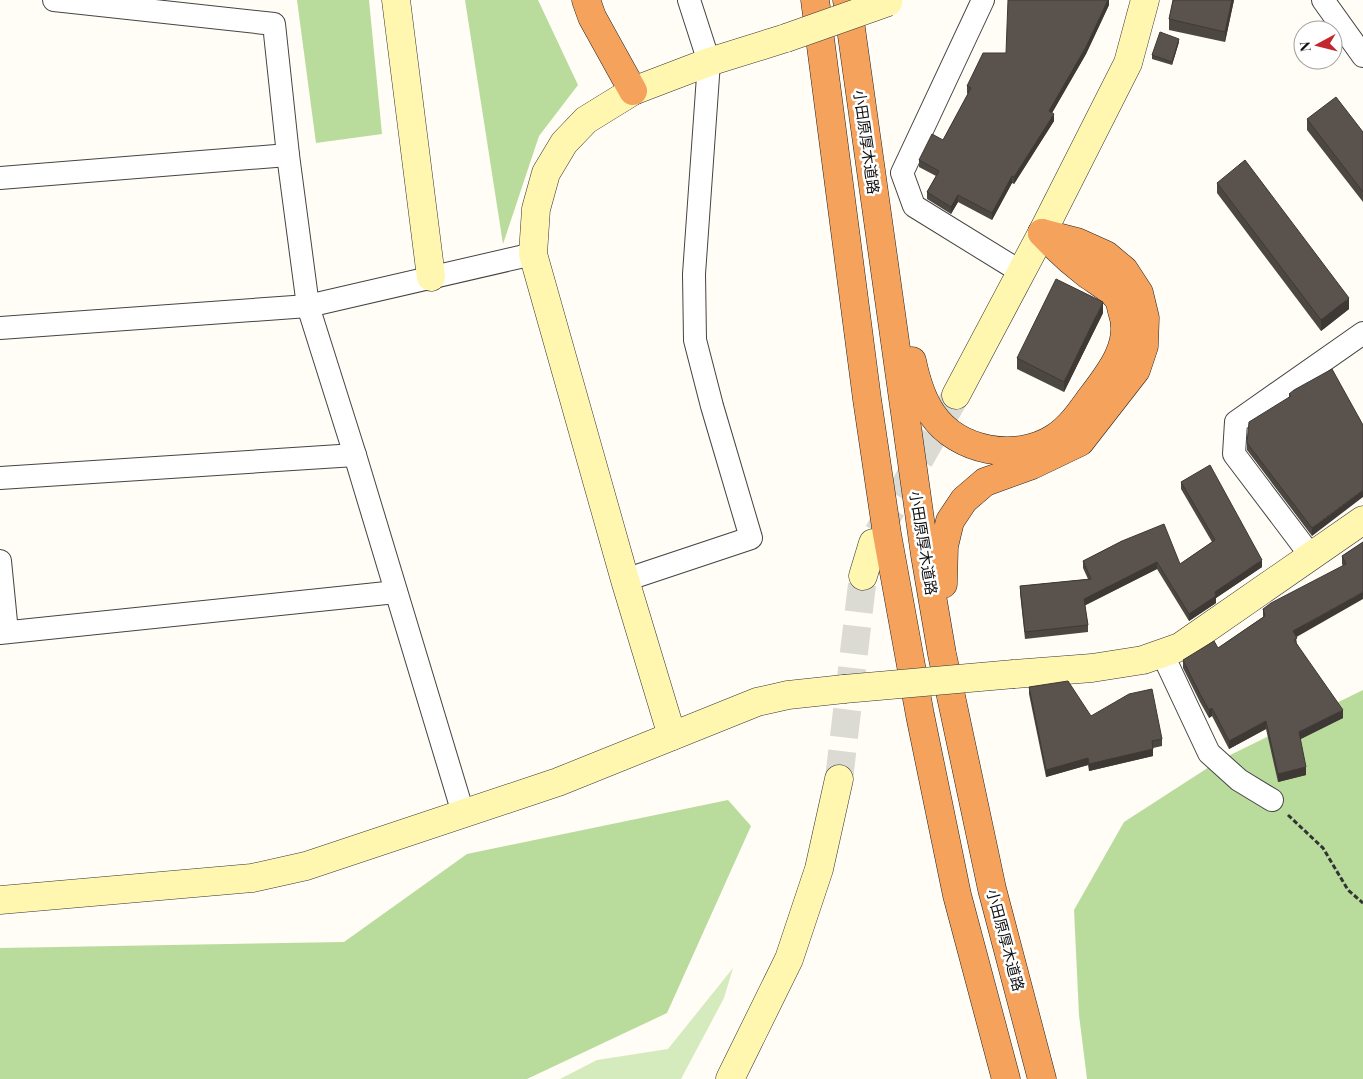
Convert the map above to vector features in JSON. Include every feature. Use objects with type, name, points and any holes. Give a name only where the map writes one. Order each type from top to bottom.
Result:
[{"type":"highway","points":[[586,0],[592,17],[633,91]]},
{"type":"highway","points":[[604,0],[616,30],[633,91]]},
{"type":"highway","points":[[815,0],[863,371],[889,544],[920,714],[957,895],[1006,1079]]},
{"type":"highway","name":"小田原厚木道路","points":[[847,0],[926,555],[942,654],[992,890],[1042,1079]]},
{"type":"highway","points":[[865,134],[892,277],[918,386],[932,414],[953,436],[980,448],[1008,451],[1034,447],[1055,438],[1075,420],[1113,370],[1123,346],[1125,319],[1118,297],[1063,256],[1042,233]]},
{"type":"highway","points":[[942,654],[944,546],[950,521],[964,500],[985,482],[1032,465],[1080,442],[1136,370],[1144,346],[1145,318],[1139,293],[1124,270],[1106,255],[1077,242],[1042,233]]},
{"type":"street","points":[[54,0],[274,24],[288,155],[308,306],[463,813]]},
{"type":"street","points":[[396,0],[431,277]]},
{"type":"street","points":[[625,580],[751,538],[712,406],[695,340],[694,274],[709,62],[689,0]]},
{"type":"street","points":[[983,0],[902,173],[914,206],[1021,272]]},
{"type":"street","points":[[956,395],[1042,233],[1128,62],[1145,0]]},
{"type":"street","points":[[1323,0],[1363,56]]},
{"type":"street","points":[[672,736],[625,580],[533,254],[536,209],[546,173],[564,143],[586,120],[633,91],[709,62],[786,38],[891,1]]},
{"type":"street","points":[[0,178],[288,155]]},
{"type":"street","points":[[0,328],[308,306],[533,254]]},
{"type":"street","points":[[1311,556],[1234,454],[1236,422],[1363,333]]},
{"type":"street","points":[[0,478],[355,455]]},
{"type":"street","points":[[0,900],[252,878],[306,866],[558,782],[757,702],[788,695],[1092,668],[1143,660],[1180,647],[1363,520]]},
{"type":"street","points":[[863,576],[873,543]]},
{"type":"street","points":[[0,561],[3,632],[396,592]]},
{"type":"street","points":[[1162,653],[1209,753],[1239,780],[1272,800]]},
{"type":"street","points":[[730,1079],[789,959],[819,869],[839,779]]},
{"type":"path","points":[[1272,800],[1323,848],[1348,890],[1363,903]]},
{"type":"green space","points":[[297,0],[369,0],[382,134],[316,143]]},
{"type":"green space","points":[[465,0],[538,0],[578,85],[539,136],[503,244]]},
{"type":"green space","points":[[1363,690],[1363,1079],[1087,1079],[1079,1015],[1074,910],[1124,822],[1220,760]]},
{"type":"green space","points":[[728,800],[751,826],[667,1013],[527,1079],[0,1079],[0,948],[344,942],[467,854]]},
{"type":"green space","points":[[733,968],[724,998],[681,1079],[560,1079],[597,1060],[668,1049]]},
{"type":"building","points":[[1008,0],[1108,0],[1086,47],[1049,111],[1054,114],[1014,177],[1012,176],[992,213],[958,195],[951,207],[927,192],[939,171],[919,160],[932,134],[943,140],[971,88],[967,86],[983,53],[1006,53]]},
{"type":"building","points":[[1173,0],[1232,0],[1225,32],[1169,19]]},
{"type":"building","points":[[1160,32],[1179,39],[1172,62],[1152,55]]},
{"type":"building","points":[[1336,97],[1363,132],[1363,192],[1307,119]]},
{"type":"building","points":[[1245,160],[1349,298],[1321,320],[1217,183]]},
{"type":"building","points":[[1056,279],[1103,302],[1064,382],[1017,358]]},
{"type":"building","points":[[1332,369],[1363,425],[1363,490],[1312,528],[1247,443],[1249,422],[1291,396],[1289,394],[1294,390]]},
{"type":"building","points":[[1210,465],[1262,560],[1215,592],[1216,596],[1189,614],[1157,562],[1084,599],[1088,625],[1025,632],[1020,586],[1091,579],[1083,561],[1122,541],[1164,524],[1180,564],[1215,540],[1181,482]]},
{"type":"building","points":[[1363,542],[1363,592],[1293,631],[1297,638],[1294,640],[1343,710],[1299,732],[1306,767],[1278,774],[1266,721],[1229,741],[1212,708],[1209,710],[1183,660],[1214,641],[1218,648],[1265,616],[1263,609],[1271,603],[1346,564],[1342,556]]},
{"type":"building","points":[[1068,681],[1091,716],[1129,694],[1152,689],[1162,739],[1152,741],[1153,749],[1089,764],[1088,758],[1046,770],[1029,687]]},
{"type":"tunnel","points":[[878,533],[956,395]]},
{"type":"tunnel","points":[[839,779],[863,576]]}]
